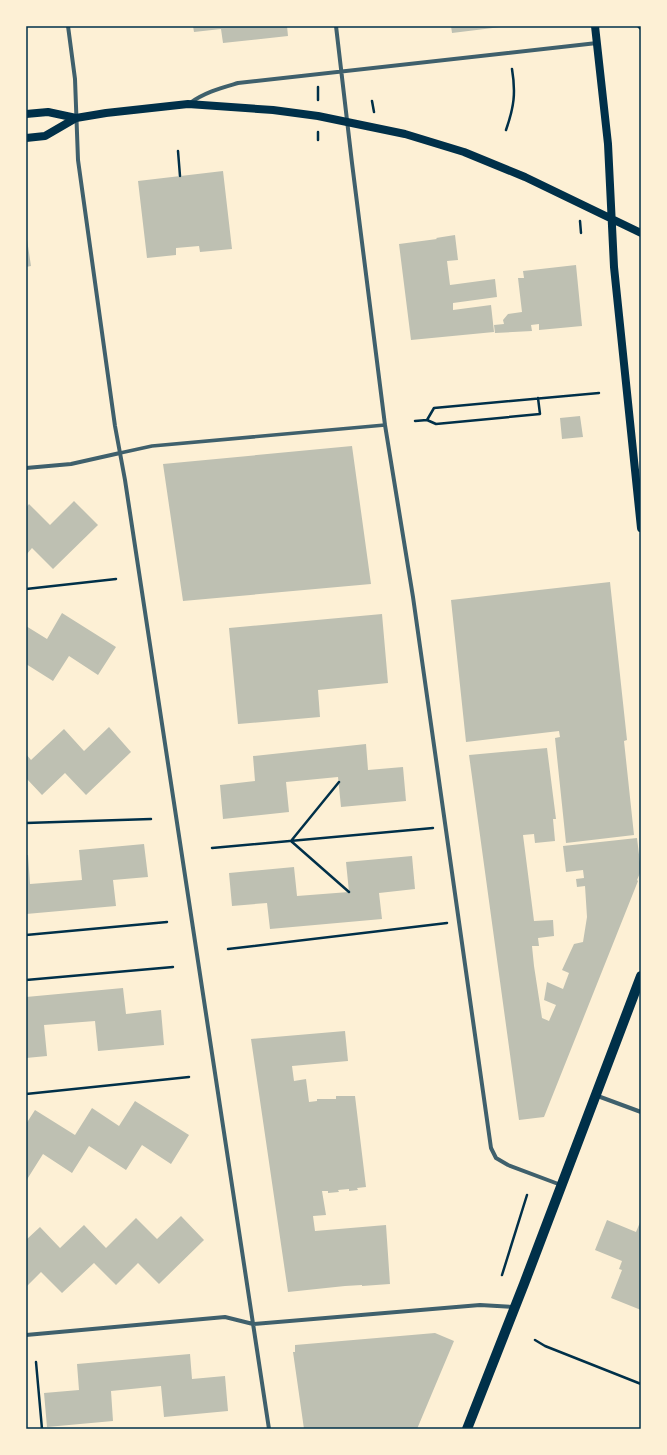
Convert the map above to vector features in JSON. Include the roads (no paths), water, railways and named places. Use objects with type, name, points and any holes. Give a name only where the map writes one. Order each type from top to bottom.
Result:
[{"type":"main road","points":[[595,26],[608,144],[614,267],[641,528]]},
{"type":"main road","points":[[26,138],[46,136],[76,118],[112,112],[188,104],[273,110],[347,122],[405,134],[464,152],[519,174],[641,233]]},
{"type":"main road","points":[[26,114],[48,112],[76,118]]},
{"type":"main road","points":[[467,1429],[641,976]]},
{"type":"street","points":[[68,26],[75,78],[78,160],[115,426],[269,1429]]},
{"type":"street","points":[[336,26],[385,425],[413,597],[491,1148],[496,1158],[508,1165],[562,1185]]},
{"type":"street","points":[[188,104],[198,97],[238,83],[597,43]]},
{"type":"street","points":[[26,468],[71,464],[152,446],[385,425]]},
{"type":"street","points":[[595,1095],[641,1112]]},
{"type":"street","points":[[26,1335],[225,1317],[253,1324],[480,1305],[515,1307]]}]
